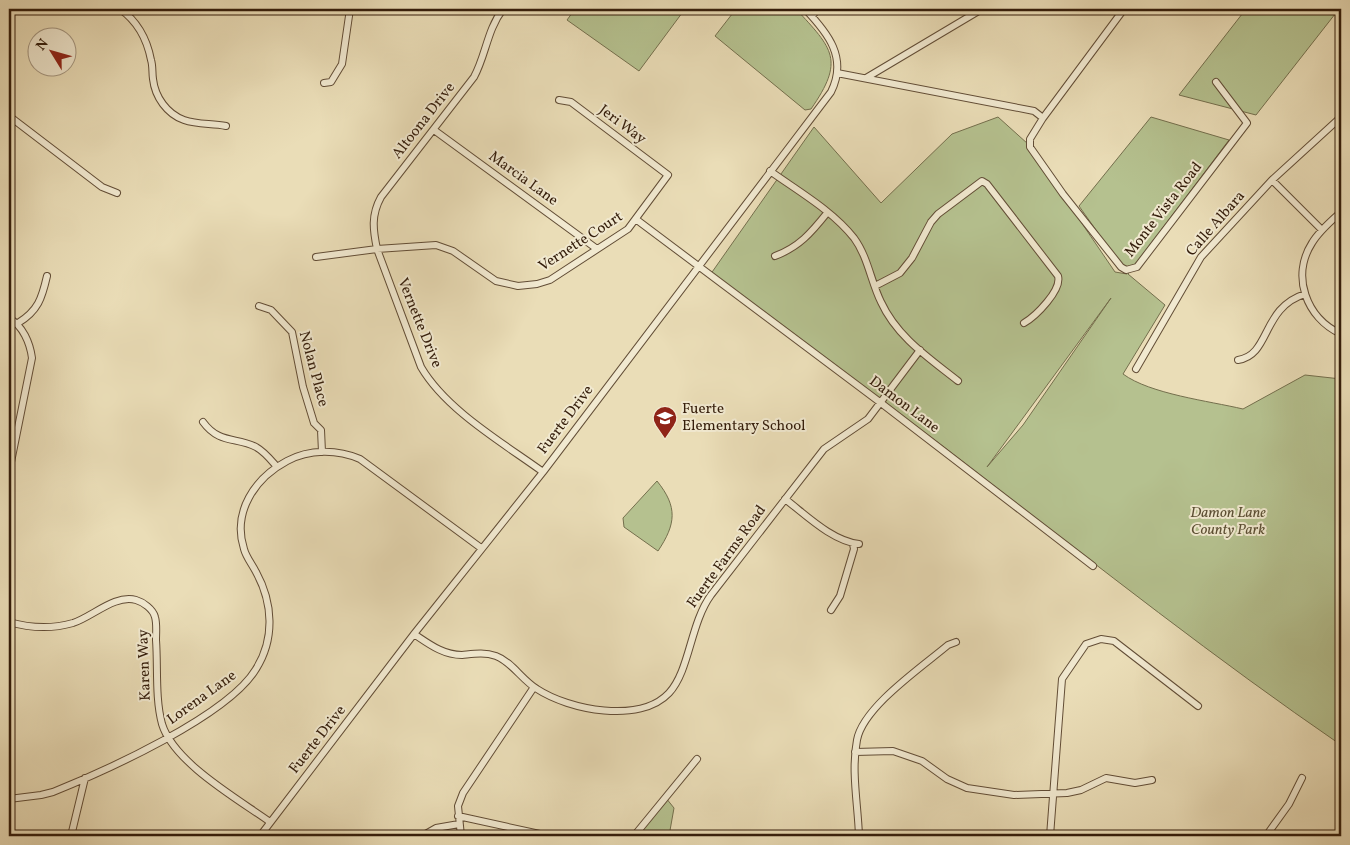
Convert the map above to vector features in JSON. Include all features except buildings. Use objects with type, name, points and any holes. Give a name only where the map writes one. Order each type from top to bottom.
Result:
[{"type":"street","points":[[120,9],[133,21],[145,39],[152,61],[155,88],[164,105],[184,120],[200,124],[226,126]]},
{"type":"street","points":[[324,83],[331,82],[342,64],[350,9]]},
{"type":"street","name":"Altoona Drive","points":[[378,249],[373,222],[378,203],[474,78],[482,60],[492,25],[503,9]]},
{"type":"street","name":"Fuerte Drive","points":[[260,836],[414,634],[542,472],[831,92],[837,74],[837,54],[832,42],[805,9]]},
{"type":"street","points":[[812,16],[818,9]]},
{"type":"street","points":[[866,78],[982,9]]},
{"type":"street","name":"Monte Vista Road","points":[[1124,9],[1043,118],[1030,140],[1030,147],[1063,194],[1121,267],[1132,270],[1138,265],[1247,123],[1216,82]]},
{"type":"street","points":[[837,74],[1034,111],[1043,118]]},
{"type":"street","name":"Jeri Way","points":[[559,100],[571,102],[668,175]]},
{"type":"street","points":[[9,116],[102,186],[117,193]]},
{"type":"street","name":"Calle Albara","points":[[1136,369],[1201,257],[1272,180],[1341,117]]},
{"type":"street","name":"Marcia Lane","points":[[434,130],[597,249]]},
{"type":"street","points":[[770,171],[827,213],[855,239],[880,302],[896,329],[958,381]]},
{"type":"street","name":"Vernette Court","points":[[316,257],[378,249],[436,245],[453,251],[489,278],[503,283],[524,286],[550,280],[628,229],[637,220],[668,175]]},
{"type":"street","points":[[1272,180],[1322,230]]},
{"type":"street","points":[[875,286],[900,273],[909,264],[931,222],[938,214],[982,181],[987,184],[1058,276],[1057,288],[1034,317],[1024,323]]},
{"type":"street","points":[[1341,212],[1313,240],[1305,259],[1302,280],[1310,308],[1318,318],[1341,334]]},
{"type":"street","points":[[775,256],[790,250],[806,239],[827,213]]},
{"type":"street","points":[[637,220],[698,265]]},
{"type":"street","name":"Vernette Drive","points":[[378,249],[421,367],[430,381],[451,404],[542,472]]},
{"type":"street","name":"Damon Lane","points":[[698,265],[1093,566]]},
{"type":"street","points":[[18,323],[28,317],[38,306],[47,276]]},
{"type":"street","points":[[1238,360],[1249,357],[1259,348],[1269,324],[1280,309],[1289,301],[1305,294]]},
{"type":"street","name":"Nolan Place","points":[[259,306],[271,310],[292,332],[303,387],[314,423],[321,430],[322,452]]},
{"type":"street","points":[[9,318],[18,323],[31,348],[32,358],[9,472]]},
{"type":"street","name":"Fuerte Farms Road","points":[[414,634],[443,652],[456,654],[483,653],[499,658],[534,687],[565,702],[605,710],[634,711],[647,708],[663,698],[674,686],[694,628],[706,602],[824,449],[836,439],[863,424],[920,350]]},
{"type":"street","points":[[203,422],[209,431],[224,439],[258,448],[277,466]]},
{"type":"street","name":"Lorena Lane","points":[[9,799],[41,795],[85,778],[168,738],[240,689],[256,670],[269,631],[269,609],[263,587],[244,549],[241,522],[251,493],[262,479],[277,466],[299,456],[322,452],[348,454],[366,462],[481,548]]},
{"type":"street","points":[[785,499],[825,529],[856,544],[840,596],[831,610]]},
{"type":"street","name":"Karen Way","points":[[9,622],[22,626],[47,627],[73,623],[122,600],[135,600],[145,605],[155,617],[159,709],[162,724],[168,738],[180,754],[270,822]]},
{"type":"street","points":[[1050,836],[1062,679],[1066,670],[1091,640],[1105,639],[1117,643],[1198,706]]},
{"type":"street","points":[[859,836],[856,752],[859,732],[874,709],[948,645],[956,642]]},
{"type":"street","points":[[461,836],[458,816],[460,799],[467,785],[534,687]]},
{"type":"street","points":[[856,752],[893,751],[907,755],[967,788],[1014,795],[1054,794],[1081,790],[1106,778],[1135,783],[1152,780]]},
{"type":"street","points":[[634,836],[697,759]]},
{"type":"street","points":[[71,836],[85,778]]},
{"type":"street","points":[[1266,836],[1289,804],[1302,778]]},
{"type":"street","points":[[458,816],[549,836]]},
{"type":"street","points":[[422,836],[436,828],[459,824]]},
{"type":"green space","points":[[575,9],[685,9],[639,71],[567,20]]},
{"type":"green space","points":[[736,9],[796,9],[819,35],[826,45],[831,66],[822,92],[811,109],[805,110],[715,36]]},
{"type":"green space","points":[[1246,9],[1339,9],[1256,115],[1179,95]]},
{"type":"green space","name":"Damon Lane County Park","points":[[998,117],[1028,144],[1115,272],[1127,274],[1079,206],[1151,117],[1229,140],[1128,274],[1165,305],[1123,374],[1148,387],[1164,392],[1243,409],[1305,375],[1341,379],[1341,745],[1204,646],[947,449],[710,275],[814,127],[881,203],[952,134]],"holes":[[[1111,298],[1023,425],[987,467]]]},
{"type":"green space","points":[[657,481],[669,499],[672,516],[668,532],[658,551],[624,527],[623,518]]},
{"type":"green space","points":[[666,798],[674,808],[669,836],[634,836]]},
{"type":"place","name":"Fuerte Elementary School","points":[[665,439]]}]
